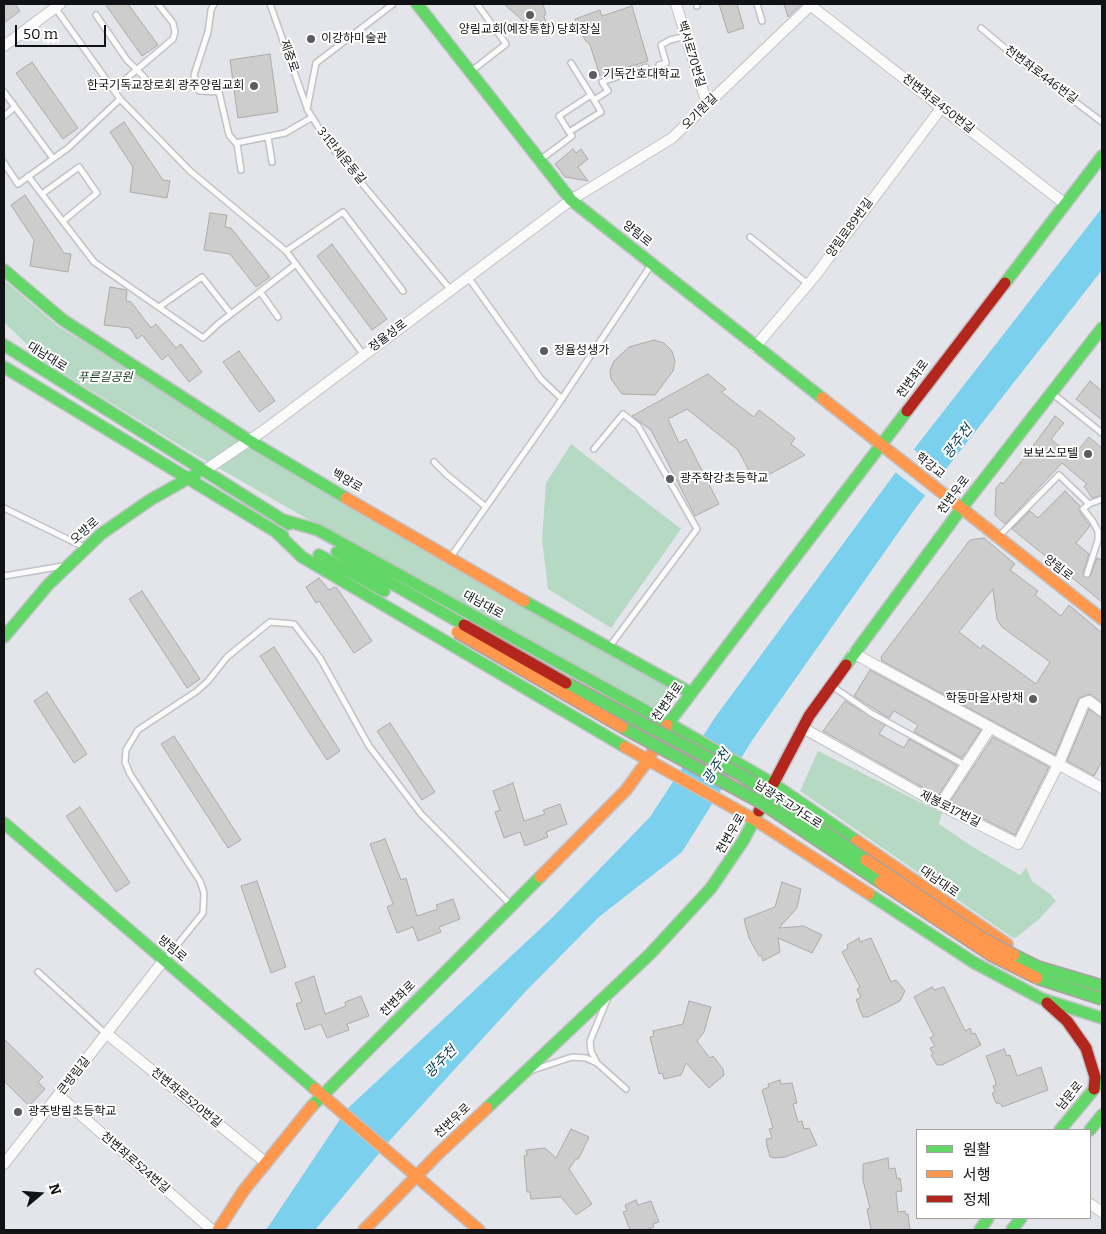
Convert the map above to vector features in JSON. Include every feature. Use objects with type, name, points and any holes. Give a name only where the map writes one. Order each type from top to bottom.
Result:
[{"type":"main road","name":"양림로","points":[[417,4],[469,73],[571,200],[755,347],[881,444]]},
{"type":"main road","name":"천변좌로","points":[[218,1230],[265,1162],[322,1095],[616,802],[648,760],[668,723],[1102,156]]},
{"type":"main road","name":"백양로","points":[[4,270],[63,320],[250,441],[449,559],[608,649],[691,693]]},
{"type":"main road","name":"천변우로","points":[[364,1230],[415,1177],[650,954],[711,888],[728,866],[755,820],[772,784],[803,728],[830,685],[1050,392],[1102,328]]},
{"type":"main road","points":[[8,348],[4,365],[187,479],[276,532],[460,628]]},
{"type":"main road","name":"대남대로","points":[[8,348],[280,519],[460,628]]},
{"type":"main road","name":"학강교","points":[[881,444],[961,509]]},
{"type":"main road","name":"오방로","points":[[4,637],[68,565],[86,548],[143,504],[204,471]]},
{"type":"main road","name":"양림로","points":[[961,509],[1102,619]]},
{"type":"main road","name":"대남대로","points":[[280,519],[318,530],[668,723],[772,784],[997,939],[1031,957],[1102,979]]},
{"type":"main road","points":[[276,532],[302,557],[648,760],[755,820],[973,962],[1042,999],[1102,1018]]},
{"type":"main road","name":"남광주고가도로","points":[[460,628],[740,775],[982,938],[1038,967],[1102,986]]},
{"type":"main road","name":"남광주고가도로","points":[[460,628],[625,729],[760,802],[991,955],[1042,981],[1102,999]]},
{"type":"main road","name":"방림로","points":[[4,823],[479,1230]]},
{"type":"main road","points":[[1042,999],[1067,1021],[1086,1048],[1095,1077],[1094,1089]]},
{"type":"main road","name":"남문로","points":[[1061,1129],[1102,1079]]},
{"type":"main road","points":[[1091,1129],[1102,1115]]},
{"type":"main road","points":[[980,1230],[987,1219]]},
{"type":"main road","points":[[1012,1230],[1020,1219]]},
{"type":"street","name":"백서로70번길","points":[[676,4],[707,104]]},
{"type":"street","name":"오기원길","points":[[571,200],[672,138],[811,4]]},
{"type":"street","name":"천변좌로450번길","points":[[811,4],[1065,204]]},
{"type":"street","points":[[4,46],[56,5]]},
{"type":"street","name":"양림로89번길","points":[[755,347],[808,284],[942,108]]},
{"type":"street","name":"정율성로","points":[[204,471],[250,441],[363,354],[571,200]]},
{"type":"street","points":[[853,653],[1102,788]]},
{"type":"street","name":"제봉로17번길","points":[[803,728],[940,805],[1018,844],[1059,763],[1084,703],[1089,701],[1102,711]]},
{"type":"street","points":[[940,805],[990,728]]},
{"type":"street","name":"큰방림길","points":[[4,1164],[164,960]]},
{"type":"street","name":"천변좌로520번길","points":[[107,1034],[265,1162]]},
{"type":"street","name":"천변좌로524번길","points":[[58,1096],[212,1230]]},
{"type":"street","points":[[1091,1205],[1102,1212]]},
{"type":"lane","points":[[114,89],[173,39],[175,32],[173,24],[158,4]]},
{"type":"lane","points":[[214,4],[211,10],[208,32],[194,75],[199,91],[219,92],[229,135],[236,143],[241,170]]},
{"type":"lane","name":"제중로","points":[[270,4],[307,108]]},
{"type":"lane","points":[[307,108],[316,63],[393,4]]},
{"type":"lane","points":[[469,73],[506,44],[477,4]]},
{"type":"lane","points":[[757,4],[762,21]]},
{"type":"lane","points":[[56,5],[120,99],[190,171],[286,251],[363,354]]},
{"type":"lane","points":[[96,15],[127,60],[149,82]]},
{"type":"lane","name":"천변좌로446번길","points":[[981,28],[1012,54],[1102,122]]},
{"type":"lane","points":[[539,161],[572,136],[559,116],[608,91],[602,82],[646,67],[648,75],[661,71],[659,65],[666,63],[661,45],[670,40],[686,36]]},
{"type":"lane","points":[[569,132],[601,112],[571,63]]},
{"type":"lane","points":[[4,92],[52,157]]},
{"type":"lane","points":[[4,163],[18,184],[52,157],[68,148],[120,99]]},
{"type":"lane","points":[[4,116],[15,107]]},
{"type":"lane","name":"3·1만세운동길","points":[[307,108],[311,118],[329,144],[450,289]]},
{"type":"lane","points":[[236,143],[285,133],[311,118]]},
{"type":"lane","points":[[268,137],[272,162]]},
{"type":"lane","points":[[42,194],[80,167],[97,193],[63,221]]},
{"type":"lane","points":[[28,176],[94,262],[203,338],[296,264]]},
{"type":"lane","points":[[286,251],[343,212],[403,290]]},
{"type":"lane","points":[[750,237],[808,284]]},
{"type":"lane","points":[[449,559],[562,400],[652,264]]},
{"type":"lane","points":[[159,307],[202,277],[231,314]]},
{"type":"lane","points":[[468,277],[541,379],[562,400]]},
{"type":"lane","points":[[261,293],[278,317]]},
{"type":"lane","points":[[1050,392],[1102,433]]},
{"type":"lane","points":[[594,449],[623,414],[638,426],[697,529],[608,649]]},
{"type":"lane","points":[[434,462],[486,507]]},
{"type":"lane","points":[[998,538],[1059,475],[1089,504],[1102,499]]},
{"type":"lane","name":"양림로","points":[[1087,574],[1098,540],[1098,531],[1083,509],[1089,504]]},
{"type":"lane","points":[[4,508],[86,548]]},
{"type":"lane","points":[[4,576],[68,565]]},
{"type":"lane","points":[[164,960],[203,913],[204,893],[200,881],[130,774],[125,762],[126,750],[138,730],[196,691],[208,681],[227,657],[270,622],[294,624],[320,658],[369,746],[421,814],[512,906]]},
{"type":"lane","points":[[830,685],[871,713],[965,765]]},
{"type":"lane","points":[[38,972],[107,1034]]},
{"type":"lane","points":[[596,1063],[591,1051],[590,1041],[612,990]]},
{"type":"lane","points":[[523,1074],[572,1057],[586,1058],[596,1063],[626,1089]]},
{"type":"green space","name":"푸른길공원","points":[[4,280],[59,327],[129,370],[678,687],[658,709],[426,587],[189,451],[46,363],[4,322]]},
{"type":"green space","points":[[571,444],[681,529],[611,628],[548,589],[542,540],[546,483]]},
{"type":"green space","points":[[818,751],[942,813],[939,824],[1020,875],[1026,868],[1032,881],[1050,894],[1056,901],[1039,919],[1017,937],[1013,938],[800,791]]},
{"type":"water","name":"광주천","points":[[1102,208],[1102,270],[917,506],[753,739],[682,852],[599,917],[526,991],[392,1138],[315,1230],[266,1230],[347,1109],[553,917],[650,817],[716,716],[893,476]]},
{"type":"pier","points":[[912,448],[945,474],[927,497],[894,471]]},
{"type":"building","points":[[4,4],[15,4],[20,11],[4,23]]},
{"type":"building","points":[[105,4],[128,4],[158,45],[142,56]]},
{"type":"building","name":"양림교회(예장통합) 당회장실","points":[[504,4],[543,4],[546,22],[537,28],[534,26],[531,28]]},
{"type":"building","points":[[719,4],[737,4],[744,28],[728,33]]},
{"type":"building","points":[[784,4],[802,4],[788,17]]},
{"type":"building","points":[[632,6],[648,61],[600,76],[590,45],[585,40],[575,19],[600,10],[602,16]]},
{"type":"building","name":"한국기독교장로회 광주양림교회","points":[[270,54],[278,112],[238,118],[230,60]]},
{"type":"building","points":[[32,62],[78,128],[63,139],[16,73]]},
{"type":"building","points":[[124,122],[163,180],[170,181],[167,198],[130,192],[133,167],[110,132]]},
{"type":"building","points":[[573,149],[576,153],[581,149],[588,159],[578,167],[588,181],[565,177],[555,164]]},
{"type":"building","points":[[25,195],[64,253],[71,254],[68,272],[30,266],[34,240],[11,205]]},
{"type":"building","points":[[210,213],[227,215],[225,227],[231,228],[270,277],[256,287],[230,254],[204,250]]},
{"type":"building","points":[[332,244],[387,319],[372,330],[317,256]]},
{"type":"building","points":[[110,287],[127,290],[126,301],[131,302],[151,328],[156,324],[176,348],[181,344],[202,372],[189,382],[168,355],[162,360],[142,335],[137,339],[130,328],[104,325]]},
{"type":"building","points":[[654,340],[664,343],[672,351],[675,361],[673,371],[655,395],[622,394],[611,379],[610,370],[614,361],[629,347]]},
{"type":"building","points":[[239,351],[275,401],[259,412],[223,362]]},
{"type":"building","points":[[708,374],[726,389],[721,392],[754,417],[759,410],[795,438],[791,444],[805,455],[755,482],[738,450],[687,409],[668,419],[679,443],[686,439],[719,504],[695,516],[651,430],[632,416]]},
{"type":"building","points":[[1090,381],[1102,391],[1102,420],[1076,399]]},
{"type":"building","points":[[1055,416],[1064,423],[1051,439],[1072,457],[1089,437],[1102,448],[1102,495],[1092,498],[1084,486],[1087,484],[1062,463],[1005,524],[995,515],[996,488],[1001,482],[1003,484]]},
{"type":"building","points":[[1065,491],[1080,506],[1079,511],[1090,526],[1076,543],[1089,554],[1083,573],[1084,577],[1090,577],[1097,558],[1102,560],[1102,602],[1012,529],[1030,511],[1038,518]]},
{"type":"building","points":[[984,538],[1015,564],[1010,570],[1038,591],[1035,595],[1061,616],[1069,605],[1102,633],[1102,703],[1090,694],[1079,698],[1055,755],[882,661],[881,657],[970,540]],"holes":[[[993,589],[997,619],[1002,627],[1050,662],[1036,684],[983,645],[981,649],[959,632]]]},
{"type":"building","points":[[319,578],[329,590],[334,587],[337,588],[372,641],[354,653],[319,601],[316,603],[306,587]]},
{"type":"building","points":[[142,591],[200,679],[187,688],[129,599]]},
{"type":"building","points":[[274,647],[340,751],[327,760],[260,656]]},
{"type":"building","points":[[870,670],[981,730],[962,758],[914,732],[918,725],[894,711],[889,718],[854,696]]},
{"type":"building","points":[[47,692],[87,754],[74,763],[34,701]]},
{"type":"building","points":[[845,701],[885,725],[879,734],[904,748],[909,739],[957,766],[938,796],[823,731]]},
{"type":"building","points":[[1089,709],[1102,718],[1102,761],[1094,776],[1067,761]]},
{"type":"building","points":[[390,723],[435,792],[422,800],[377,731]]},
{"type":"building","points":[[174,736],[241,840],[228,848],[161,744]]},
{"type":"building","points":[[993,737],[1049,767],[1015,835],[950,802]]},
{"type":"building","points":[[513,783],[524,821],[545,814],[543,810],[560,804],[567,824],[546,832],[548,837],[525,846],[520,832],[504,838],[495,812],[500,810],[493,791]]},
{"type":"building","points":[[80,807],[130,883],[116,892],[66,816]]},
{"type":"building","points":[[385,839],[401,880],[406,878],[417,916],[438,909],[436,905],[453,899],[460,919],[439,927],[441,932],[418,941],[413,927],[397,933],[387,907],[393,904],[370,844]]},
{"type":"building","points":[[257,881],[286,967],[271,973],[241,886]]},
{"type":"building","points":[[782,882],[801,889],[797,908],[779,928],[804,926],[822,935],[812,953],[778,938],[780,952],[763,961],[749,938],[744,919],[775,907]]},
{"type":"building","points":[[859,938],[860,942],[871,938],[891,982],[896,980],[905,991],[900,1001],[868,1017],[863,1017],[858,1006],[856,1000],[861,997],[857,989],[860,987],[842,952],[848,948],[847,945]]},
{"type":"building","points":[[314,976],[325,1014],[346,1006],[345,1002],[361,996],[369,1016],[347,1024],[349,1030],[327,1038],[321,1024],[305,1030],[296,1004],[302,1002],[295,983]]},
{"type":"building","points":[[932,987],[934,990],[944,987],[965,1031],[970,1028],[972,1034],[975,1033],[981,1045],[942,1065],[937,1065],[931,1055],[933,1054],[930,1048],[935,1046],[930,1038],[934,1036],[914,997]]},
{"type":"building","points":[[689,1001],[711,1007],[704,1032],[697,1041],[710,1058],[713,1056],[723,1069],[724,1075],[709,1088],[686,1063],[681,1075],[664,1079],[662,1073],[659,1074],[650,1037],[654,1036],[653,1031],[683,1024]]},
{"type":"building","points":[[4,1039],[43,1077],[38,1082],[45,1089],[29,1106],[4,1081]]},
{"type":"building","points":[[1004,1049],[1007,1056],[1010,1055],[1017,1076],[1041,1067],[1048,1090],[1002,1107],[1001,1104],[996,1103],[992,1093],[995,1092],[993,1086],[996,1085],[995,1080],[986,1056]]},
{"type":"building","points":[[780,1080],[781,1084],[792,1083],[797,1103],[793,1104],[798,1122],[802,1121],[804,1129],[809,1128],[817,1145],[785,1157],[775,1158],[770,1157],[767,1146],[766,1139],[772,1138],[769,1129],[773,1128],[762,1090],[769,1087],[768,1084]]},
{"type":"building","points":[[571,1129],[589,1137],[579,1158],[575,1160],[569,1169],[592,1204],[576,1215],[561,1197],[531,1199],[530,1192],[527,1192],[524,1156],[527,1155],[526,1150],[545,1148],[556,1158]]},
{"type":"building","points":[[888,1158],[889,1169],[895,1168],[897,1179],[900,1178],[902,1191],[896,1192],[898,1212],[905,1211],[906,1215],[908,1214],[910,1230],[871,1230],[867,1209],[870,1208],[863,1181],[863,1164]]},
{"type":"building","points":[[636,1200],[638,1205],[651,1201],[659,1222],[653,1224],[654,1227],[646,1230],[630,1230],[623,1212],[627,1211],[625,1205]]},
{"type":"traffic: fast","points":[[417,4],[571,200],[822,398]]},
{"type":"traffic: fast","points":[[1005,283],[1102,156]]},
{"type":"traffic: fast","points":[[4,270],[63,320],[250,441],[346,498]]},
{"type":"traffic: fast","points":[[846,665],[961,509],[1102,328]]},
{"type":"traffic: fast","points":[[4,345],[289,524]]},
{"type":"traffic: fast","points":[[4,367],[283,536]]},
{"type":"traffic: fast","points":[[667,725],[907,411]]},
{"type":"traffic: fast","points":[[4,637],[48,585],[101,534],[150,500],[196,474]]},
{"type":"traffic: fast","points":[[280,519],[318,530],[668,723],[772,783],[857,841]]},
{"type":"traffic: fast","points":[[276,532],[302,557],[625,747]]},
{"type":"traffic: fast","points":[[337,552],[464,625]]},
{"type":"traffic: fast","points":[[319,555],[384,591]]},
{"type":"traffic: fast","points":[[524,601],[691,693]]},
{"type":"traffic: fast","points":[[566,683],[741,775],[866,860]]},
{"type":"traffic: fast","points":[[622,727],[760,802],[880,882]]},
{"type":"traffic: fast","points":[[487,1108],[650,954],[711,888],[743,841],[759,811]]},
{"type":"traffic: fast","points":[[4,823],[315,1089]]},
{"type":"traffic: fast","points":[[312,1106],[540,877]]},
{"type":"traffic: fast","points":[[869,894],[973,962],[1042,999],[1102,1018]]},
{"type":"traffic: fast","points":[[1014,955],[1038,967],[1102,986]]},
{"type":"traffic: fast","points":[[1037,978],[1102,999]]},
{"type":"traffic: fast","points":[[1061,1129],[1100,1082]]},
{"type":"traffic: fast","points":[[1091,1129],[1102,1115]]},
{"type":"traffic: fast","points":[[980,1230],[987,1219]]},
{"type":"traffic: fast","points":[[1012,1230],[1020,1219]]},
{"type":"traffic: slow","points":[[822,398],[1102,619]]},
{"type":"traffic: slow","points":[[346,498],[524,601]]},
{"type":"traffic: slow","points":[[457,632],[622,727]]},
{"type":"traffic: slow","points":[[540,877],[626,790],[648,760],[667,725]]},
{"type":"traffic: slow","points":[[625,747],[755,820],[869,894]]},
{"type":"traffic: slow","points":[[857,841],[1007,944]]},
{"type":"traffic: slow","points":[[866,860],[982,938],[1014,955]]},
{"type":"traffic: slow","points":[[880,882],[991,955],[1037,978]]},
{"type":"traffic: slow","points":[[315,1089],[479,1230]]},
{"type":"traffic: slow","points":[[218,1230],[244,1190],[312,1106]]},
{"type":"traffic: slow","points":[[364,1230],[437,1155],[487,1108]]},
{"type":"traffic: jam","points":[[907,411],[1005,283]]},
{"type":"traffic: jam","points":[[464,625],[566,683]]},
{"type":"traffic: jam","points":[[759,811],[809,716],[846,665]]},
{"type":"traffic: jam","points":[[1047,1003],[1067,1021],[1086,1048],[1095,1077],[1094,1089]]},
{"type":"place","name":"양림교회(예장통합) 당회장실","points":[[530,15]]},
{"type":"place","name":"이강하미술관","points":[[311,39]]},
{"type":"place","name":"기독간호대학교","points":[[593,75]]},
{"type":"place","name":"한국기독교장로회 광주양림교회","points":[[254,86]]},
{"type":"place","name":"정율성생가","points":[[544,351]]},
{"type":"place","name":"보보스모텔","points":[[1088,454]]},
{"type":"place","name":"광주학강초등학교","points":[[670,479]]},
{"type":"place","name":"학동마을사랑채","points":[[1033,699]]},
{"type":"place","name":"광주방림초등학교","points":[[18,1112]]}]
